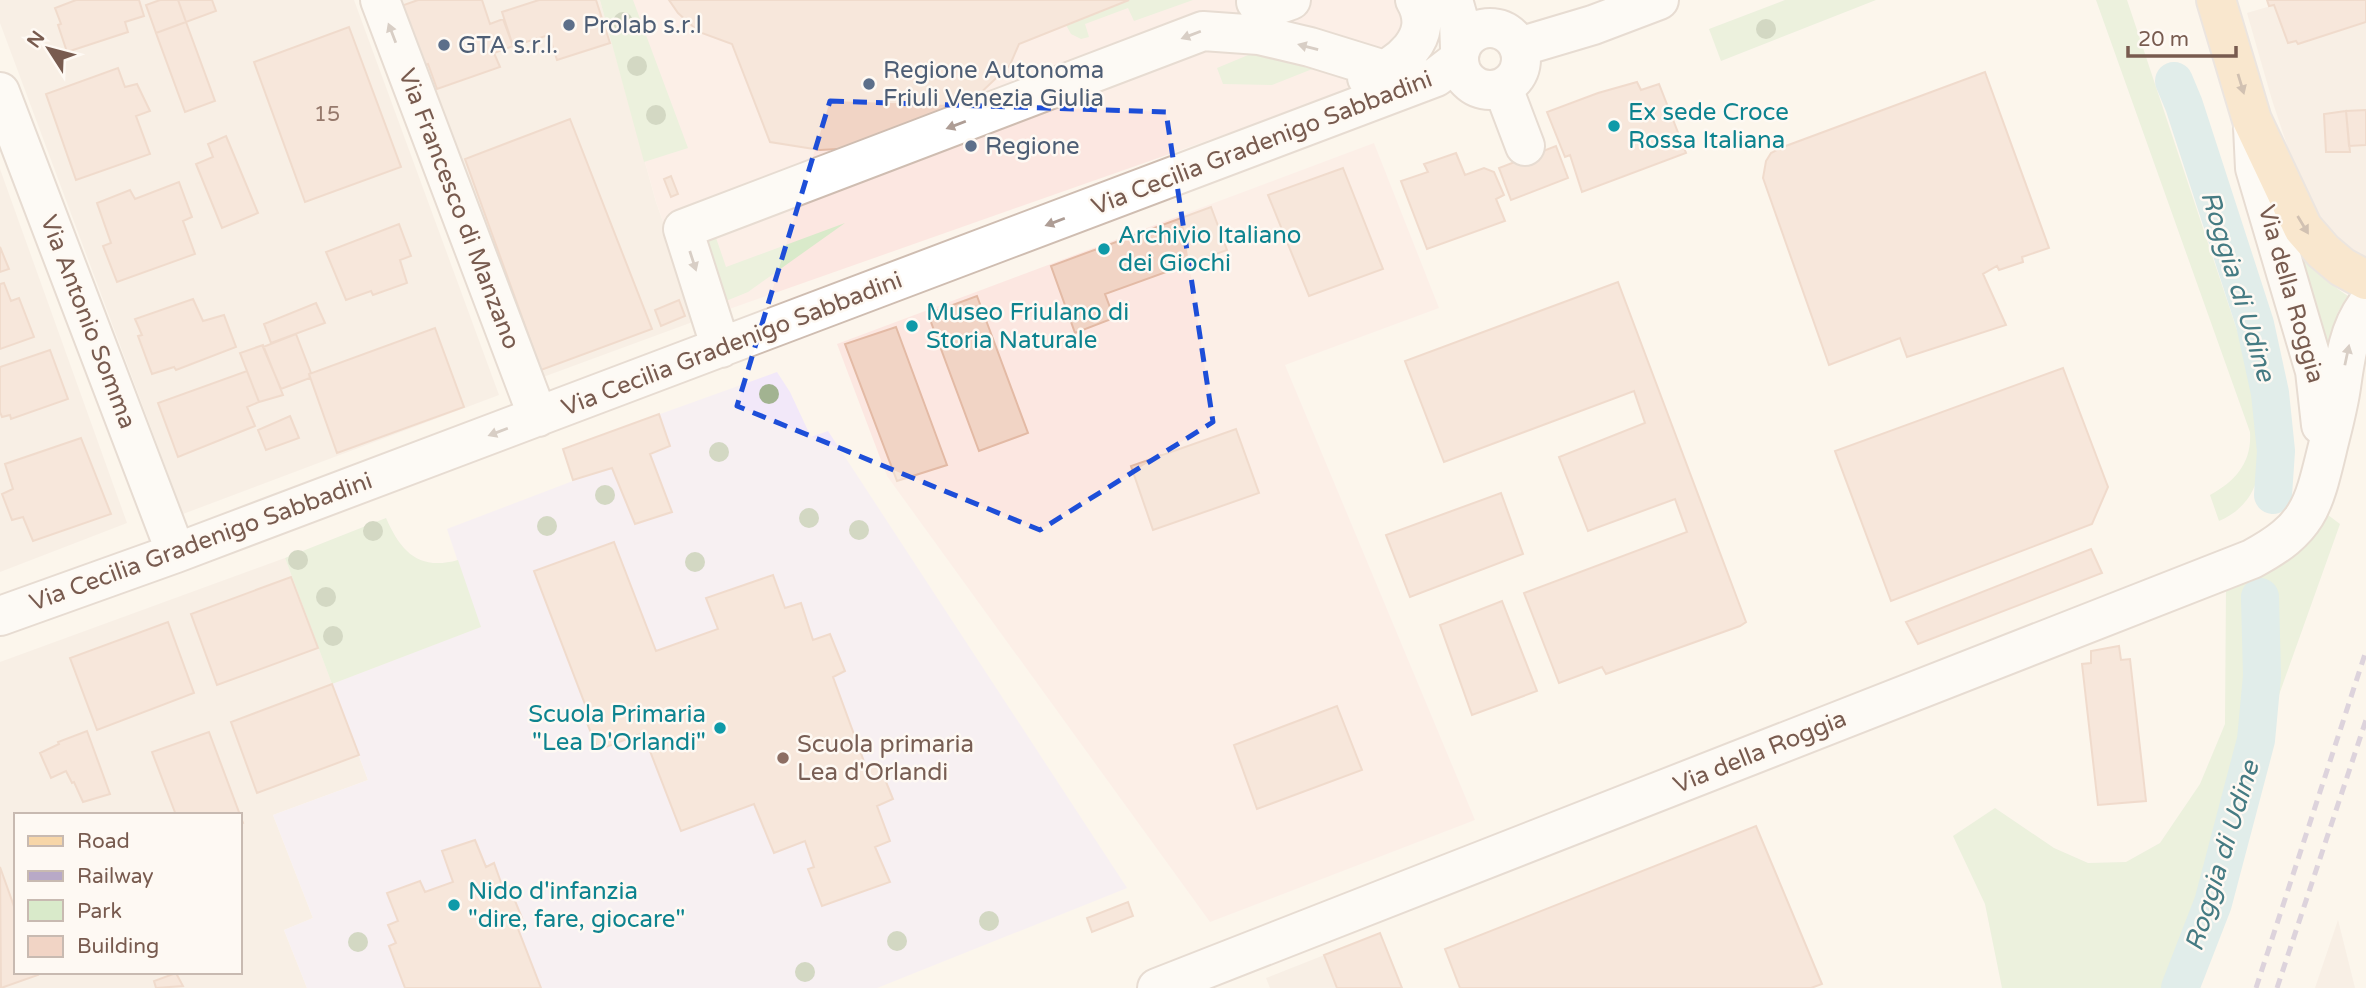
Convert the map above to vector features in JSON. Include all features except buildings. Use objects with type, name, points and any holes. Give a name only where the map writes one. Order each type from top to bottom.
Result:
[{"type":"main road","points":[[2216,0],[2252,120],[2303,228],[2323,251],[2342,267],[2366,280]]},
{"type":"street","name":"Via Francesco di Manzano","points":[[380,0],[538,417]]},
{"type":"street","points":[[1257,0],[1256,2],[1273,6],[1292,0]]},
{"type":"street","points":[[1291,132],[1311,101],[1385,71],[1403,59],[1416,41],[1422,18],[1415,0]]},
{"type":"street","points":[[1453,0],[1459,22],[1459,54]]},
{"type":"street","points":[[1524,146],[1503,88],[1517,75],[1521,66],[1519,47],[1593,25],[1659,0]]},
{"type":"street","name":"Via Cecilia Gradenigo Sabbadini","points":[[0,616],[176,553],[1436,77],[1459,54],[1466,39],[1484,28],[1505,31],[1519,47]]},
{"type":"street","points":[[721,348],[683,229],[1203,31],[1272,38],[1423,82]]},
{"type":"street","name":"Via Cecilia Gradenigo Sabbadini","points":[[1459,54],[1460,70],[1473,86],[1493,91],[1503,88]]},
{"type":"street","name":"Via Antonio Somma","points":[[0,92],[176,553]]},
{"type":"street","name":"Via della Roggia","points":[[2252,120],[2255,169],[2315,371],[2321,410],[2322,470]]},
{"type":"street","name":"Via della Roggia","points":[[1157,988],[2252,559],[2277,544],[2300,524],[2317,492],[2339,398],[2346,352],[2358,317],[2366,306]]},
{"type":"highlighted area","points":[[830,101],[1166,112],[1213,422],[1040,530],[737,406]]},
{"type":"shaded area","points":[[0,0],[354,0],[499,395],[183,514],[0,23]]},
{"type":"shaded area","points":[[396,0],[600,0],[656,202],[698,320],[535,380]]},
{"type":"shaded area","points":[[600,0],[1440,0],[1377,81],[698,320],[656,202]]},
{"type":"shaded area","points":[[2366,0],[2366,264],[2327,234],[2295,169],[2247,13],[2274,5]]},
{"type":"shaded area","points":[[1374,143],[1439,308],[1285,365],[1475,820],[1210,922],[887,476],[837,344]]},
{"type":"shaded area","points":[[0,169],[127,523],[0,572]]},
{"type":"shaded area","name":"Scuola primaria Lea d'Orlandi","points":[[777,372],[790,392],[811,437],[828,431],[1127,888],[877,988],[307,988],[284,930],[313,918],[273,815],[368,780],[332,684],[480,627],[447,529],[573,481],[563,449]]},
{"type":"shaded area","points":[[285,558],[368,780],[273,815],[313,918],[284,930],[307,988],[0,988],[0,662]]},
{"type":"shaded area","points":[[2338,920],[2355,988],[2315,988]]},
{"type":"shaded area","points":[[1380,933],[1402,988],[1270,988],[1266,978]]},
{"type":"green space","points":[[600,0],[633,0],[688,148],[644,162]]},
{"type":"green space","points":[[1129,0],[1193,0],[1134,21],[1128,8],[1085,24],[1089,37],[1081,39],[1071,34],[1066,25]]},
{"type":"green space","points":[[1785,0],[1876,0],[1721,61],[1709,29]]},
{"type":"green space","points":[[2096,0],[2127,0],[2241,342],[2253,389],[2261,441],[2260,466],[2254,488],[2241,507],[2219,521],[2210,495],[2228,483],[2240,470],[2248,453],[2250,432]]},
{"type":"green space","points":[[1253,53],[1325,64],[1272,85],[1223,84],[1217,68]]},
{"type":"green space","points":[[845,223],[748,292],[726,301],[706,241],[713,229],[726,267]]},
{"type":"green space","points":[[2296,244],[2319,273],[2348,296],[2338,312],[2328,349]]},
{"type":"green space","points":[[2324,512],[2340,524],[2260,748],[2236,797],[2176,988],[2002,988],[1985,904],[1953,836],[1995,808],[2054,848],[2088,863],[2126,862],[2160,843],[2200,784],[2225,724],[2226,587]]},
{"type":"green space","points":[[386,518],[398,540],[413,556],[432,563],[458,560],[481,627],[332,684],[285,558]]},
{"type":"waterway","name":"Roggia di Udine","points":[[2174,81],[2255,324],[2270,393],[2276,451],[2273,495]]},
{"type":"waterway","name":"Roggia di Udine","points":[[2180,988],[2213,903],[2256,740],[2262,676],[2260,597]]},
{"type":"railway","points":[[2256,988],[2366,651]]},
{"type":"railway","points":[[2277,988],[2366,720]]},
{"type":"place","name":"Prolab s.r.l","points":[[569,25]]},
{"type":"place","name":"GTA s.r.l.","points":[[444,45]]},
{"type":"place","name":"Regione Autonoma Friuli Venezia Giulia","points":[[869,84]]},
{"type":"place","name":"Ex sede Croce Rossa Italiana","points":[[1614,126]]},
{"type":"place","name":"Regione","points":[[971,146]]},
{"type":"place","name":"Archivio Italiano dei Giochi","points":[[1104,249]]},
{"type":"place","name":"Museo Friulano di Storia Naturale","points":[[912,326]]},
{"type":"place","name":"Scuola Primaria \"Lea D'Orlandi\"","points":[[720,728]]},
{"type":"place","name":"Scuola primaria Lea d'Orlandi","points":[[783,758]]},
{"type":"place","name":"Nido d'infanzia \"dire, fare, giocare\"","points":[[454,905]]}]
